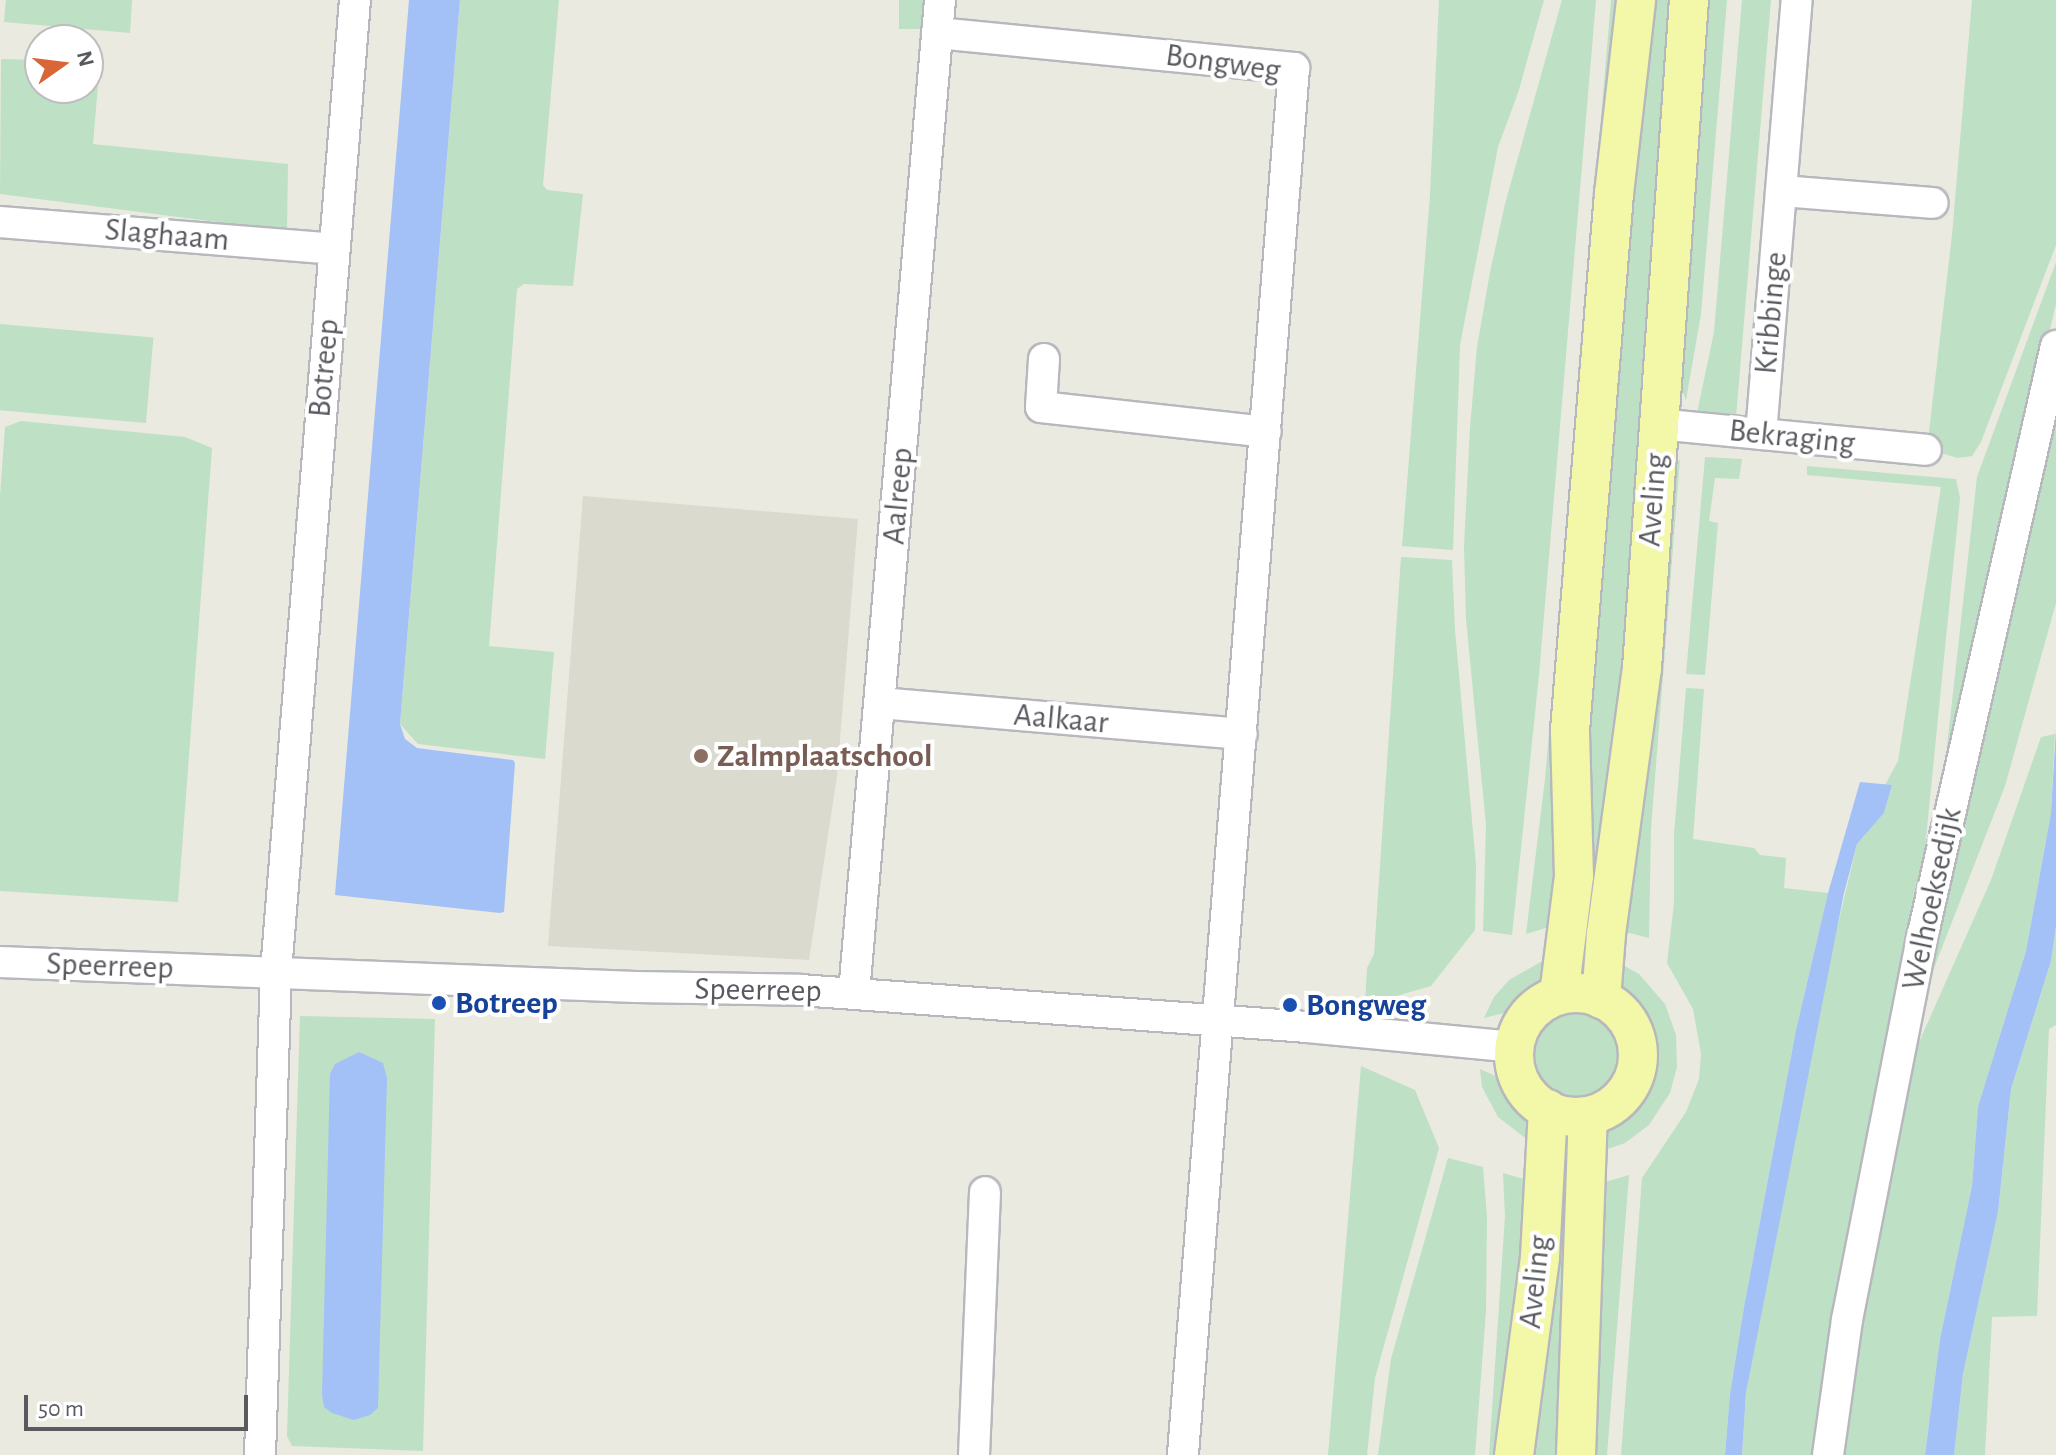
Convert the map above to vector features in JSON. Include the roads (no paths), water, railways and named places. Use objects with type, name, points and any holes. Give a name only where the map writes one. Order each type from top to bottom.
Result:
[{"type":"main road","name":"Aveling","points":[[1559,995],[1574,876],[1570,730],[1614,194],[1636,0]]},
{"type":"main road","name":"Aveling","points":[[1601,999],[1606,934],[1642,668],[1689,0]]},
{"type":"main road","points":[[1580,994],[1601,999],[1629,1022],[1638,1044],[1637,1068],[1620,1100],[1588,1116],[1567,1116],[1548,1109],[1522,1083],[1514,1047],[1529,1014],[1559,995],[1580,994]]},
{"type":"main road","name":"Aveling","points":[[1514,1455],[1540,1257],[1548,1109]]},
{"type":"main road","name":"Aveling","points":[[1576,1455],[1588,1116]]},
{"type":"street","name":"Botreep","points":[[260,1455],[276,971],[355,0]]},
{"type":"street","name":"Aalreep","points":[[854,993],[940,0]]},
{"type":"street","name":"Kribbinge","points":[[1761,434],[1797,0]]},
{"type":"street","name":"Bongweg","points":[[937,33],[1294,68],[1183,1455]]},
{"type":"street","points":[[1781,191],[1933,203]]},
{"type":"street","name":"Slaghaam","points":[[0,222],[334,249]]},
{"type":"street","name":"Welhoeksedijk","points":[[1828,1455],[1847,1320],[1922,938],[2056,346]]},
{"type":"street","points":[[1044,359],[1041,407],[1266,432]]},
{"type":"street","name":"Bekraging","points":[[1658,424],[1926,450]]},
{"type":"street","name":"Aalkaar","points":[[880,703],[1242,734]]},
{"type":"street","name":"Speerreep","points":[[0,962],[854,993],[1514,1047]]},
{"type":"street","points":[[974,1455],[985,1192]]},
{"type":"water","points":[[409,0],[460,0],[400,724],[405,739],[417,748],[513,760],[515,763],[504,912],[500,913],[335,895]]},
{"type":"water","points":[[2056,729],[2056,926],[2051,961],[2011,1089],[1998,1212],[1963,1374],[1954,1455],[1925,1455],[1940,1339],[1972,1186],[1978,1107],[2026,951],[2051,813]]},
{"type":"water","points":[[1860,782],[1892,785],[1884,813],[1857,844],[1844,893],[1746,1393],[1742,1455],[1725,1455],[1730,1394],[1744,1307],[1796,1030],[1828,893]]},
{"type":"water","points":[[359,1052],[383,1063],[387,1078],[378,1408],[370,1415],[354,1420],[324,1407],[322,1395],[330,1074],[335,1064]]},
{"type":"place","name":"Zalmplaatschool","points":[[701,756]]},
{"type":"place","name":"Botreep","points":[[439,1003]]},
{"type":"place","name":"Bongweg","points":[[1290,1005]]}]
